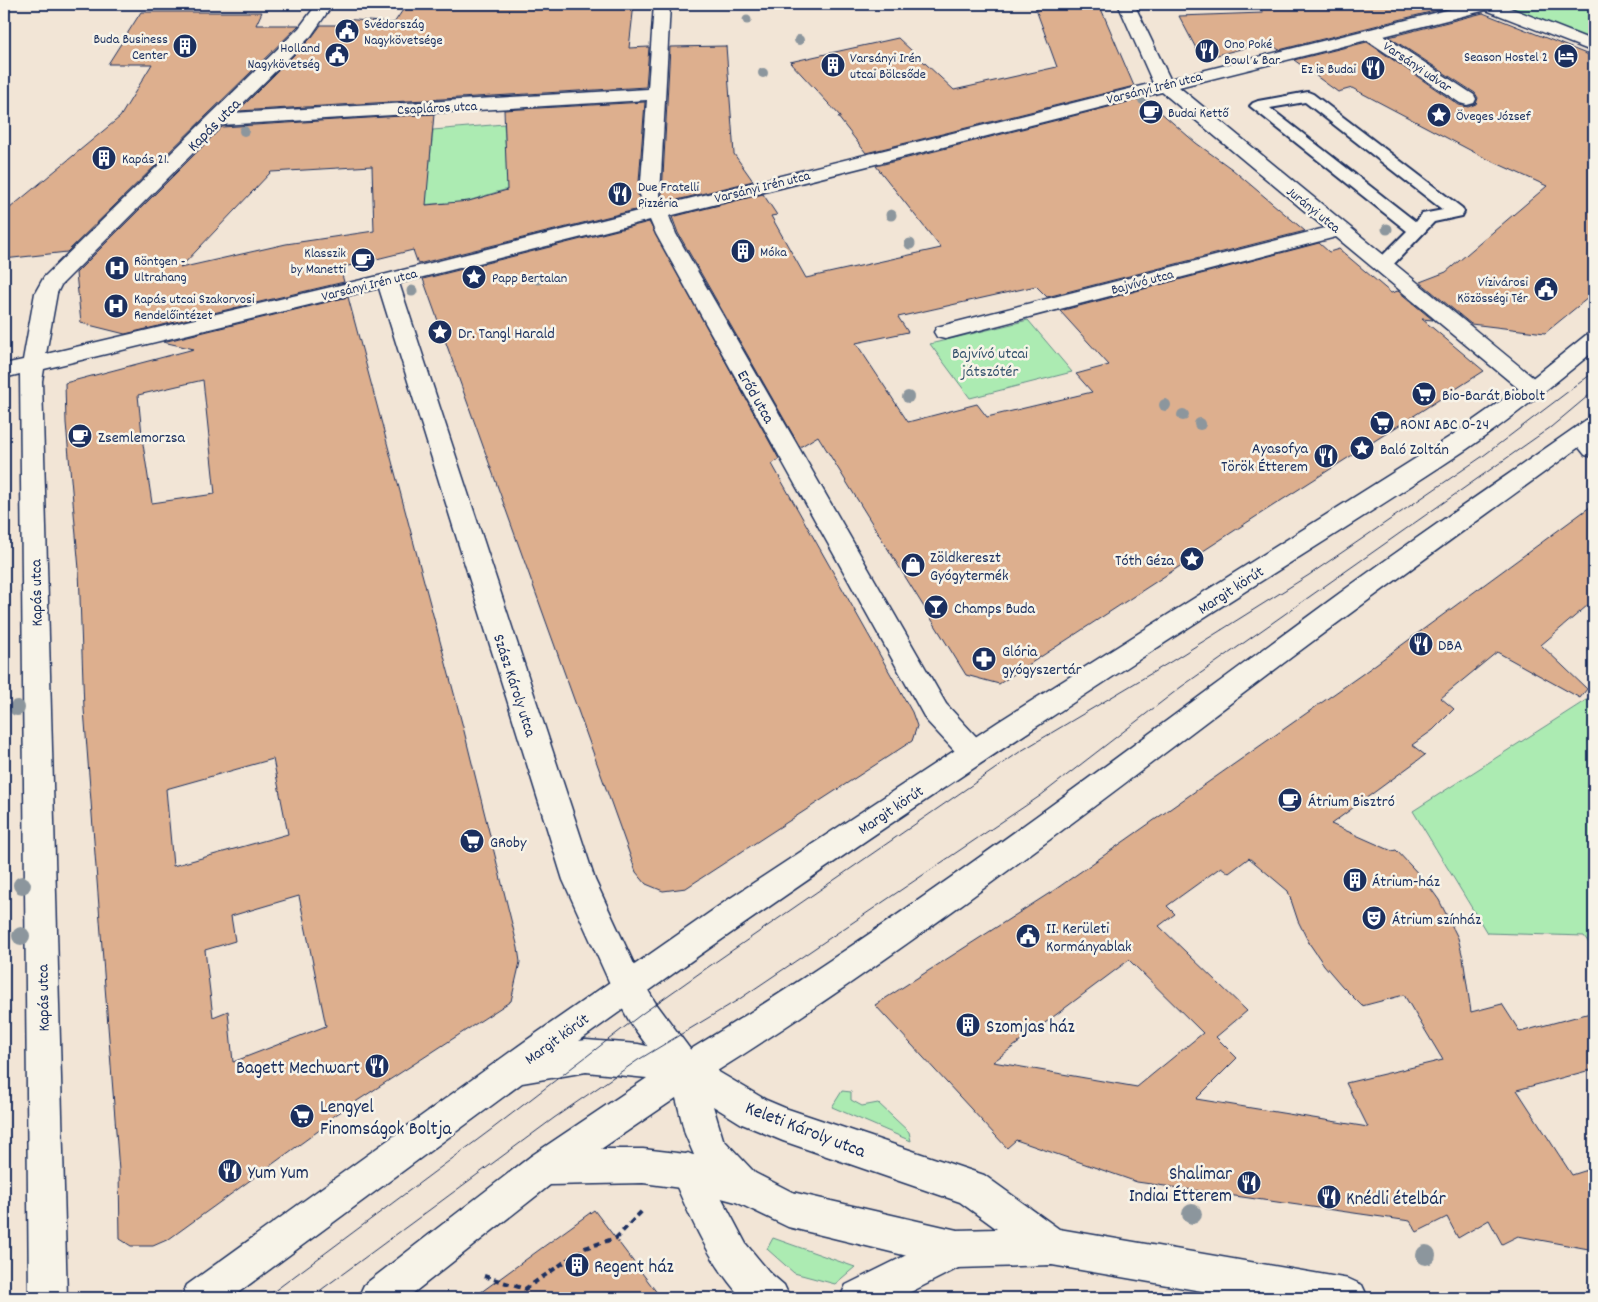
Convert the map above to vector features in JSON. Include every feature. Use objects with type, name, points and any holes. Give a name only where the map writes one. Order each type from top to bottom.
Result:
[{"type":"street","name":"Kapás utca","points":[[48,1298],[22,372],[46,293],[52,282],[305,32],[325,4]]},
{"type":"street","name":"Erőd utca","points":[[662,4],[650,195],[658,215],[666,234],[936,712],[974,753]]},
{"type":"street","name":"Jurányi utca","points":[[1126,4],[1159,78],[1165,85],[1182,101],[1533,389]]},
{"type":"street","name":"Varsányi Irén utca","points":[[22,372],[386,280],[658,215],[1488,4]]},
{"type":"street","points":[[1488,4],[1594,47]]},
{"type":"street","name":"Varsányi udvar","points":[[1370,34],[1467,99]]},
{"type":"street","name":"Csapláros utca","points":[[218,120],[656,94]]},
{"type":"street","name":"Bajvívó utca","points":[[945,332],[1340,230]]},
{"type":"street","name":"Szász Károly utca","points":[[386,280],[579,880],[628,986],[643,1013],[686,1071]]},
{"type":"street","name":"Margit körút","points":[[200,1298],[628,986],[974,753],[1460,442],[1533,389],[1594,340]]},
{"type":"street","points":[[378,1298],[544,1168],[686,1071],[759,1026],[877,947],[984,872],[1327,616],[1590,436]]},
{"type":"street","name":"Keleti Károly utca","points":[[516,1068],[586,1056],[638,1060],[686,1071],[754,1112],[783,1124],[971,1188],[1052,1246]]},
{"type":"street","points":[[686,1071],[703,1134],[710,1151],[742,1186]]},
{"type":"street","name":"Keleti Károly utca","points":[[544,1168],[643,1166],[688,1171],[742,1186],[788,1209],[957,1249],[1052,1246],[1349,1298]]},
{"type":"street","points":[[688,1171],[737,1264],[762,1292],[771,1298]]},
{"type":"street","points":[[859,1298],[957,1249]]},
{"type":"lane","points":[[1383,265],[1416,231],[1428,218],[1456,212],[1308,97],[1258,106],[1416,231]]},
{"type":"path","points":[[484,1276],[525,1289],[585,1248],[616,1238],[643,1210]]},
{"type":"green space","points":[[1501,4],[1594,4],[1594,32],[1584,40]]},
{"type":"green space","points":[[504,124],[506,150],[596,167],[497,192],[446,208],[445,203],[373,209],[429,169],[433,130]]},
{"type":"green space","name":"Bajvívó utcai játszótér","points":[[1028,320],[1072,372],[970,398],[930,344]]},
{"type":"green space","points":[[1594,695],[1594,950],[1584,936],[1487,933],[1413,811]]},
{"type":"green space","points":[[842,1091],[851,1092],[851,1100],[862,1106],[878,1103],[909,1132],[911,1141],[832,1107]]},
{"type":"green space","points":[[773,1238],[855,1267],[835,1284],[794,1273],[767,1249]]},
{"type":"building","points":[[407,4],[634,4],[629,48],[649,47],[646,87],[238,111],[312,37],[321,25],[339,25],[343,19],[394,23]]},
{"type":"building","points":[[1034,4],[1099,4],[1134,86],[866,153],[838,117],[841,117],[790,62],[898,38],[954,90],[1057,67]]},
{"type":"building","points":[[1257,4],[1462,4],[1279,50],[1269,42],[1213,56],[1198,52],[1179,16],[1263,13]]},
{"type":"building","points":[[141,12],[262,12],[256,25],[299,25],[67,252],[4,259],[4,213],[120,117],[152,64],[108,64]]},
{"type":"building","points":[[1483,13],[1594,57],[1594,293],[1545,333],[1471,324],[1420,282],[1446,272],[1547,186],[1485,158],[1352,88],[1338,92],[1294,60],[1367,42],[1459,105],[1468,107],[1476,104],[1478,98],[1475,93],[1389,37]]},
{"type":"building","points":[[726,46],[734,154],[753,181],[665,203],[662,195],[670,47]]},
{"type":"building","points":[[1140,99],[1144,108],[1158,110],[1305,231],[1047,297],[1036,286],[898,317],[908,332],[856,343],[908,422],[977,404],[987,417],[1092,392],[1076,374],[1109,365],[1060,311],[1319,243],[1329,252],[1339,249],[1391,293],[1398,291],[1433,320],[1422,319],[1484,371],[999,684],[966,675],[818,436],[800,447],[678,233],[672,217],[763,194],[777,215],[771,216],[806,278],[941,248],[876,166]]},
{"type":"building","points":[[645,102],[638,195],[643,208],[418,264],[413,250],[340,268],[344,282],[125,334],[81,323],[76,273],[222,127],[434,114],[426,205],[469,201],[507,190],[504,110]],"holes":[[[372,166],[374,231],[286,244],[180,268],[271,172]]]},
{"type":"building","points":[[649,222],[779,459],[772,464],[912,712],[917,726],[912,741],[686,888],[663,891],[646,884],[636,872],[423,279]]},
{"type":"building","points":[[348,297],[463,727],[520,962],[511,1001],[320,1125],[321,1129],[169,1239],[153,1246],[131,1246],[120,1239],[119,1171],[84,709],[79,569],[66,423],[65,383],[194,349],[163,342]],"holes":[[[203,380],[215,494],[152,503],[138,395]],[[273,759],[288,834],[173,866],[166,789]],[[299,896],[326,1026],[233,1062],[228,1011],[213,1017],[205,950],[235,941],[231,916]]]},
{"type":"building","points":[[1594,504],[1594,600],[1541,645],[1587,689],[1580,698],[1497,652],[1441,698],[1454,709],[1433,730],[1412,745],[1425,755],[1331,824],[1392,851],[1396,850],[1426,882],[1439,900],[1458,938],[1471,1012],[1502,1004],[1520,1032],[1594,1012],[1594,1069],[1517,1090],[1572,1175],[1594,1168],[1594,1250],[1518,1236],[1502,1244],[1489,1220],[1458,1238],[1447,1217],[1417,1232],[1410,1221],[1137,1182],[1016,1140],[1007,1148],[875,1005],[1056,889],[1361,675]],"holes":[[[1249,858],[1288,891],[1298,921],[1309,943],[1342,986],[1362,1006],[1404,995],[1443,1060],[1346,1083],[1368,1127],[1196,1099],[1237,1058],[1216,1037],[1247,1011],[1159,926],[1175,914],[1167,906],[1221,867],[1229,873]],[[1129,960],[1203,1033],[1137,1087],[993,1062]]]},
{"type":"building","name":"Regent ház","points":[[594,1210],[661,1298],[473,1298]]},
{"type":"tram line","points":[[265,1298],[492,1129],[643,1013],[711,965],[1021,751],[1172,661],[1309,575],[1483,456],[1594,372]]},
{"type":"tram line","points":[[310,1298],[554,1118],[638,1060],[738,1000],[1040,796],[1181,687],[1551,427],[1594,391]]},
{"type":"place","name":"Svédország Nagykövetsége","points":[[347,31]]},
{"type":"place","name":"Buda Business Center","points":[[185,46]]},
{"type":"place","name":"Ono Poké Bowl & Bar","points":[[1207,51]]},
{"type":"place","name":"Holland Nagykövetség","points":[[337,55]]},
{"type":"place","name":"Season Hostel 2","points":[[1566,56]]},
{"type":"place","name":"Varsányi Irén utcai Bölcsőde","points":[[833,65]]},
{"type":"place","name":"Ez is Budai","points":[[1373,68]]},
{"type":"place","name":"Budai Kettő","points":[[1151,112]]},
{"type":"place","name":"Öveges József","points":[[1439,115]]},
{"type":"place","name":"Kapás 21.","points":[[104,158]]},
{"type":"place","name":"Due Fratelli Pizzéria","points":[[620,194]]},
{"type":"place","name":"Móka","points":[[743,251]]},
{"type":"place","name":"Klasszik by Manetti","points":[[363,260]]},
{"type":"place","name":"Röntgen - Ultrahang","points":[[117,268]]},
{"type":"place","name":"Papp Bertalan","points":[[474,277]]},
{"type":"place","name":"Vízivárosi Közösségi Tér","points":[[1546,289]]},
{"type":"place","name":"Kapás utcai Szakorvosi Rendelőintézet","points":[[116,306]]},
{"type":"place","name":"Dr. Tangl Harald","points":[[440,332]]},
{"type":"place","name":"Bio-Barát Biobolt","points":[[1424,394]]},
{"type":"place","name":"RONI ABC 0-24","points":[[1382,423]]},
{"type":"place","name":"Zsemlemorzsa","points":[[80,436]]},
{"type":"place","name":"Baló Zoltán","points":[[1362,448]]},
{"type":"place","name":"Ayasofya Török Étterem","points":[[1326,456]]},
{"type":"place","name":"Tóth Géza","points":[[1192,559]]},
{"type":"place","name":"Zöldkereszt Gyógytermék","points":[[913,565]]},
{"type":"place","name":"Champs Buda","points":[[936,607]]},
{"type":"place","name":"DBA","points":[[1421,644]]},
{"type":"place","name":"Glória gyógyszertár","points":[[984,659]]},
{"type":"place","name":"Átrium Bisztró","points":[[1290,800]]},
{"type":"place","name":"GRoby","points":[[472,841]]},
{"type":"place","name":"Átrium-ház","points":[[1355,880]]},
{"type":"place","name":"Átrium színház","points":[[1374,918]]},
{"type":"place","name":"II. Kerületi Kormányablak","points":[[1028,936]]},
{"type":"place","name":"Szomjas ház","points":[[968,1025]]},
{"type":"place","name":"Bagett Mechwart","points":[[377,1066]]},
{"type":"place","name":"Lengyel Finomságok Boltja","points":[[302,1116]]},
{"type":"place","name":"Yum Yum","points":[[230,1171]]},
{"type":"place","name":"Shalimar Indiai Étterem","points":[[1249,1183]]},
{"type":"place","name":"Knédli ételbár","points":[[1329,1197]]},
{"type":"place","name":"Regent ház","points":[[577,1265]]}]
